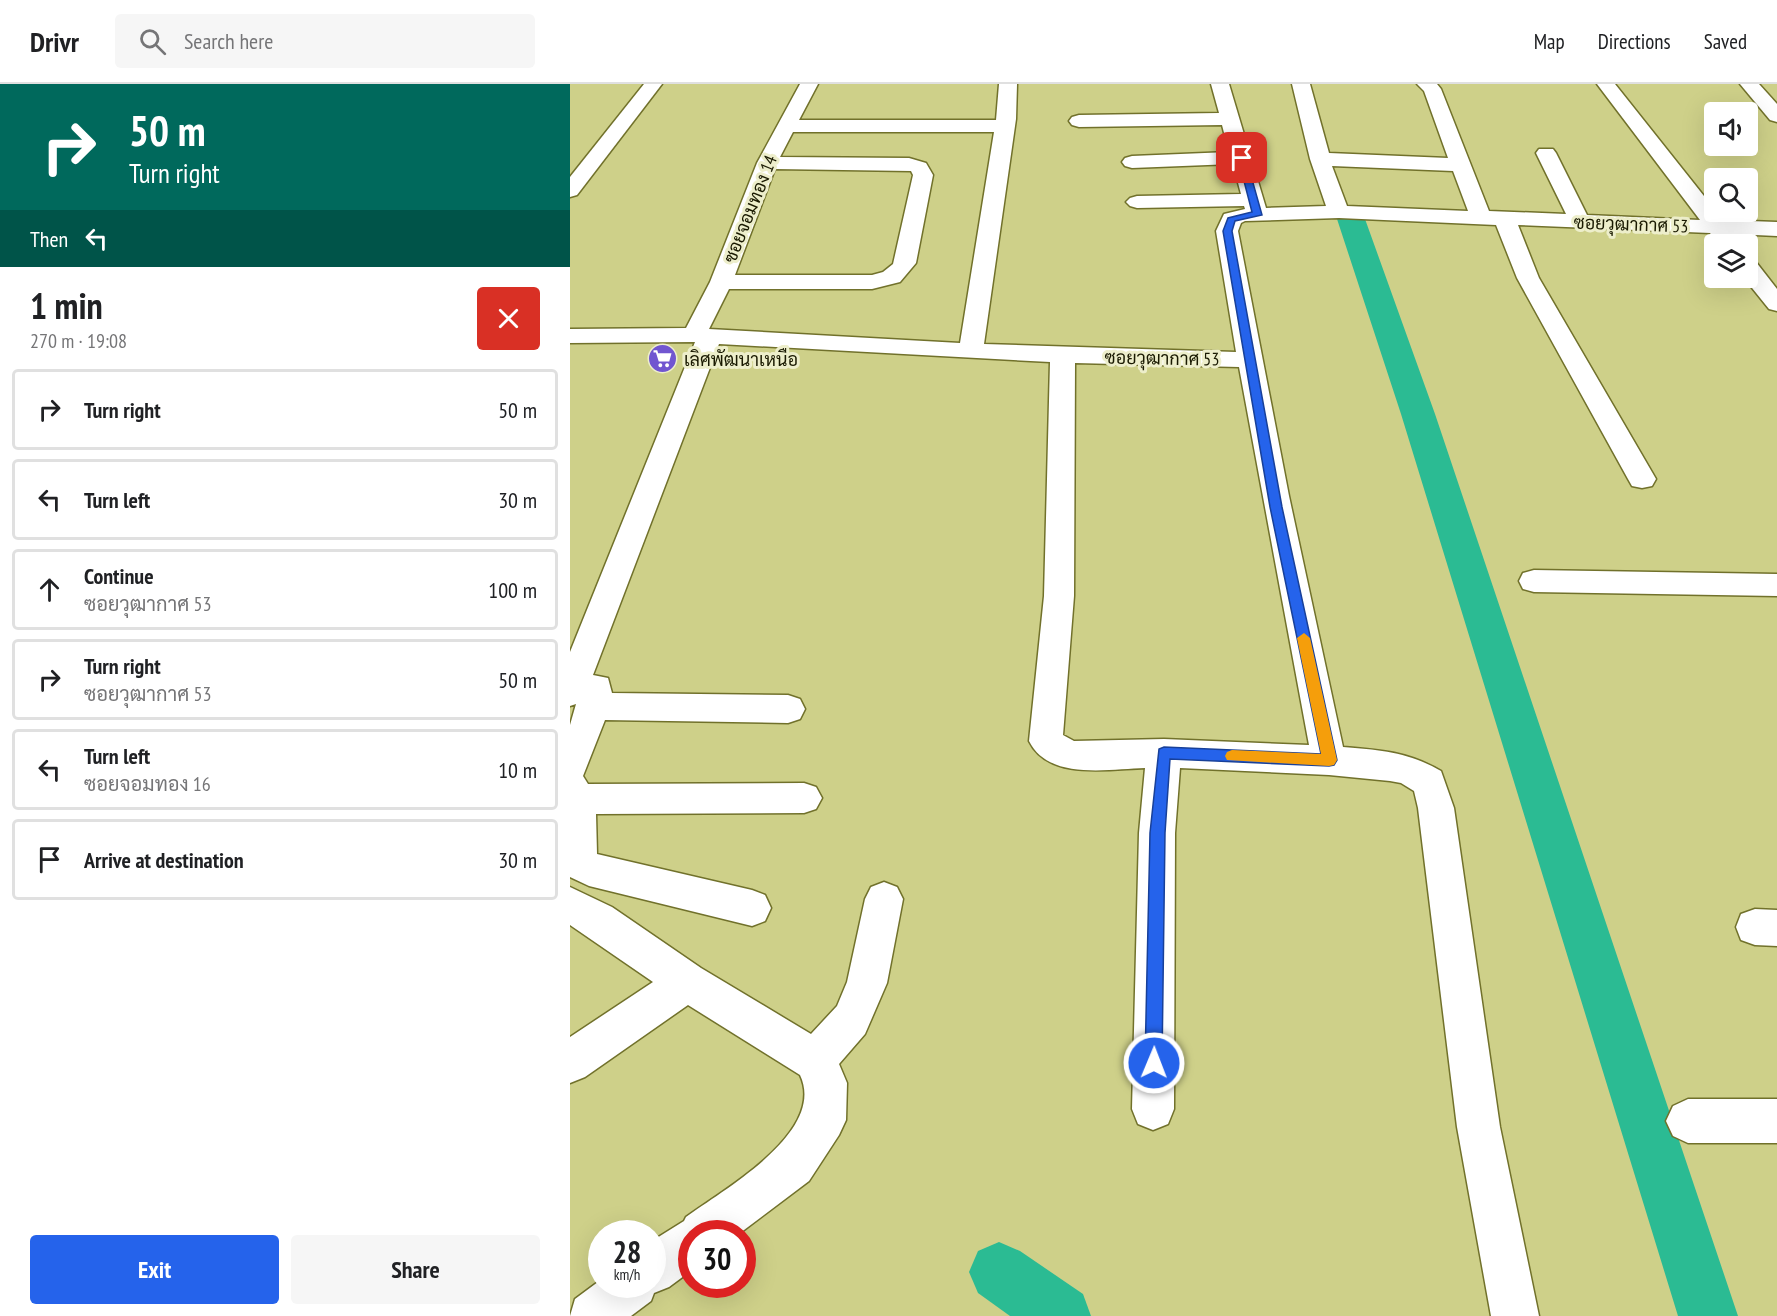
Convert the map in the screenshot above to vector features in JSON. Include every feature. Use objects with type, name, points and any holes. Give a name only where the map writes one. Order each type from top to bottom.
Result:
[{"type":"street","points":[[570,191],[653,84]]},
{"type":"street","name":"ซอยจอมทอง 14","points":[[752,908],[583,866],[578,862],[573,784],[581,688],[721,282],[767,163],[809,84]]},
{"type":"street","points":[[971,350],[1005,126],[1008,84]]},
{"type":"street","points":[[1137,202],[1255,207],[1220,84]]},
{"type":"street","points":[[1301,84],[1320,159],[1339,212]]},
{"type":"street","points":[[1426,84],[1432,89],[1461,165],[1642,479]]},
{"type":"street","points":[[1605,84],[1722,234]]},
{"type":"street","points":[[1749,84],[1777,116]]},
{"type":"street","points":[[1079,121],[1231,119]]},
{"type":"street","points":[[785,126],[1005,126]]},
{"type":"street","points":[[1546,153],[1580,222]]},
{"type":"street","points":[[1132,162],[1242,158]]},
{"type":"street","points":[[1320,159],[1461,165]]},
{"type":"street","points":[[721,282],[872,282],[888,280],[899,274],[905,263],[923,175],[919,167],[909,164],[767,163]]},
{"type":"street","name":"ซอยวุฒากาศ 53","points":[[570,336],[702,336],[1063,355],[1249,360],[1227,231],[1232,219],[1255,207],[1493,219],[1777,229]]},
{"type":"street","points":[[1758,280],[1777,304]]},
{"type":"street","points":[[1063,355],[1059,596],[1046,741],[1057,750],[1074,754],[1164,753],[1329,760],[1409,770],[1429,782],[1436,808],[1473,1095],[1497,1243],[1515,1316]]},
{"type":"street","points":[[1249,360],[1276,507],[1329,760]]},
{"type":"street","points":[[1534,581],[1777,585]]},
{"type":"street","points":[[581,688],[788,709]]},
{"type":"street","points":[[1153,1109],[1157,833],[1164,753]]},
{"type":"street","points":[[573,784],[804,798]]},
{"type":"street","points":[[815,1060],[851,1020],[867,982],[884,899]]},
{"type":"street","points":[[570,905],[598,920],[687,982],[815,1060],[826,1083],[824,1120],[793,1165],[719,1220]]},
{"type":"street","points":[[570,1062],[687,982]]},
{"type":"street","points":[[1688,1121],[1777,1121]]},
{"type":"street","points":[[592,1316],[616,1298]]},
{"type":"waterway","points":[[1351,219],[1418,414],[1708,1316]]},
{"type":"waterway","points":[[999,1272],[1061,1316]]},
{"type":"slow traffic","points":[[1232,756],[1329,760],[1304,638]]},
{"type":"place","name":"เลิศพัฒนาเหนือ","points":[[663,359]]},
{"type":"route","points":[[1154,1063],[1157,833],[1164,753],[1329,760],[1276,507],[1227,231],[1232,219],[1242,215],[1257,215],[1242,158]]}]
